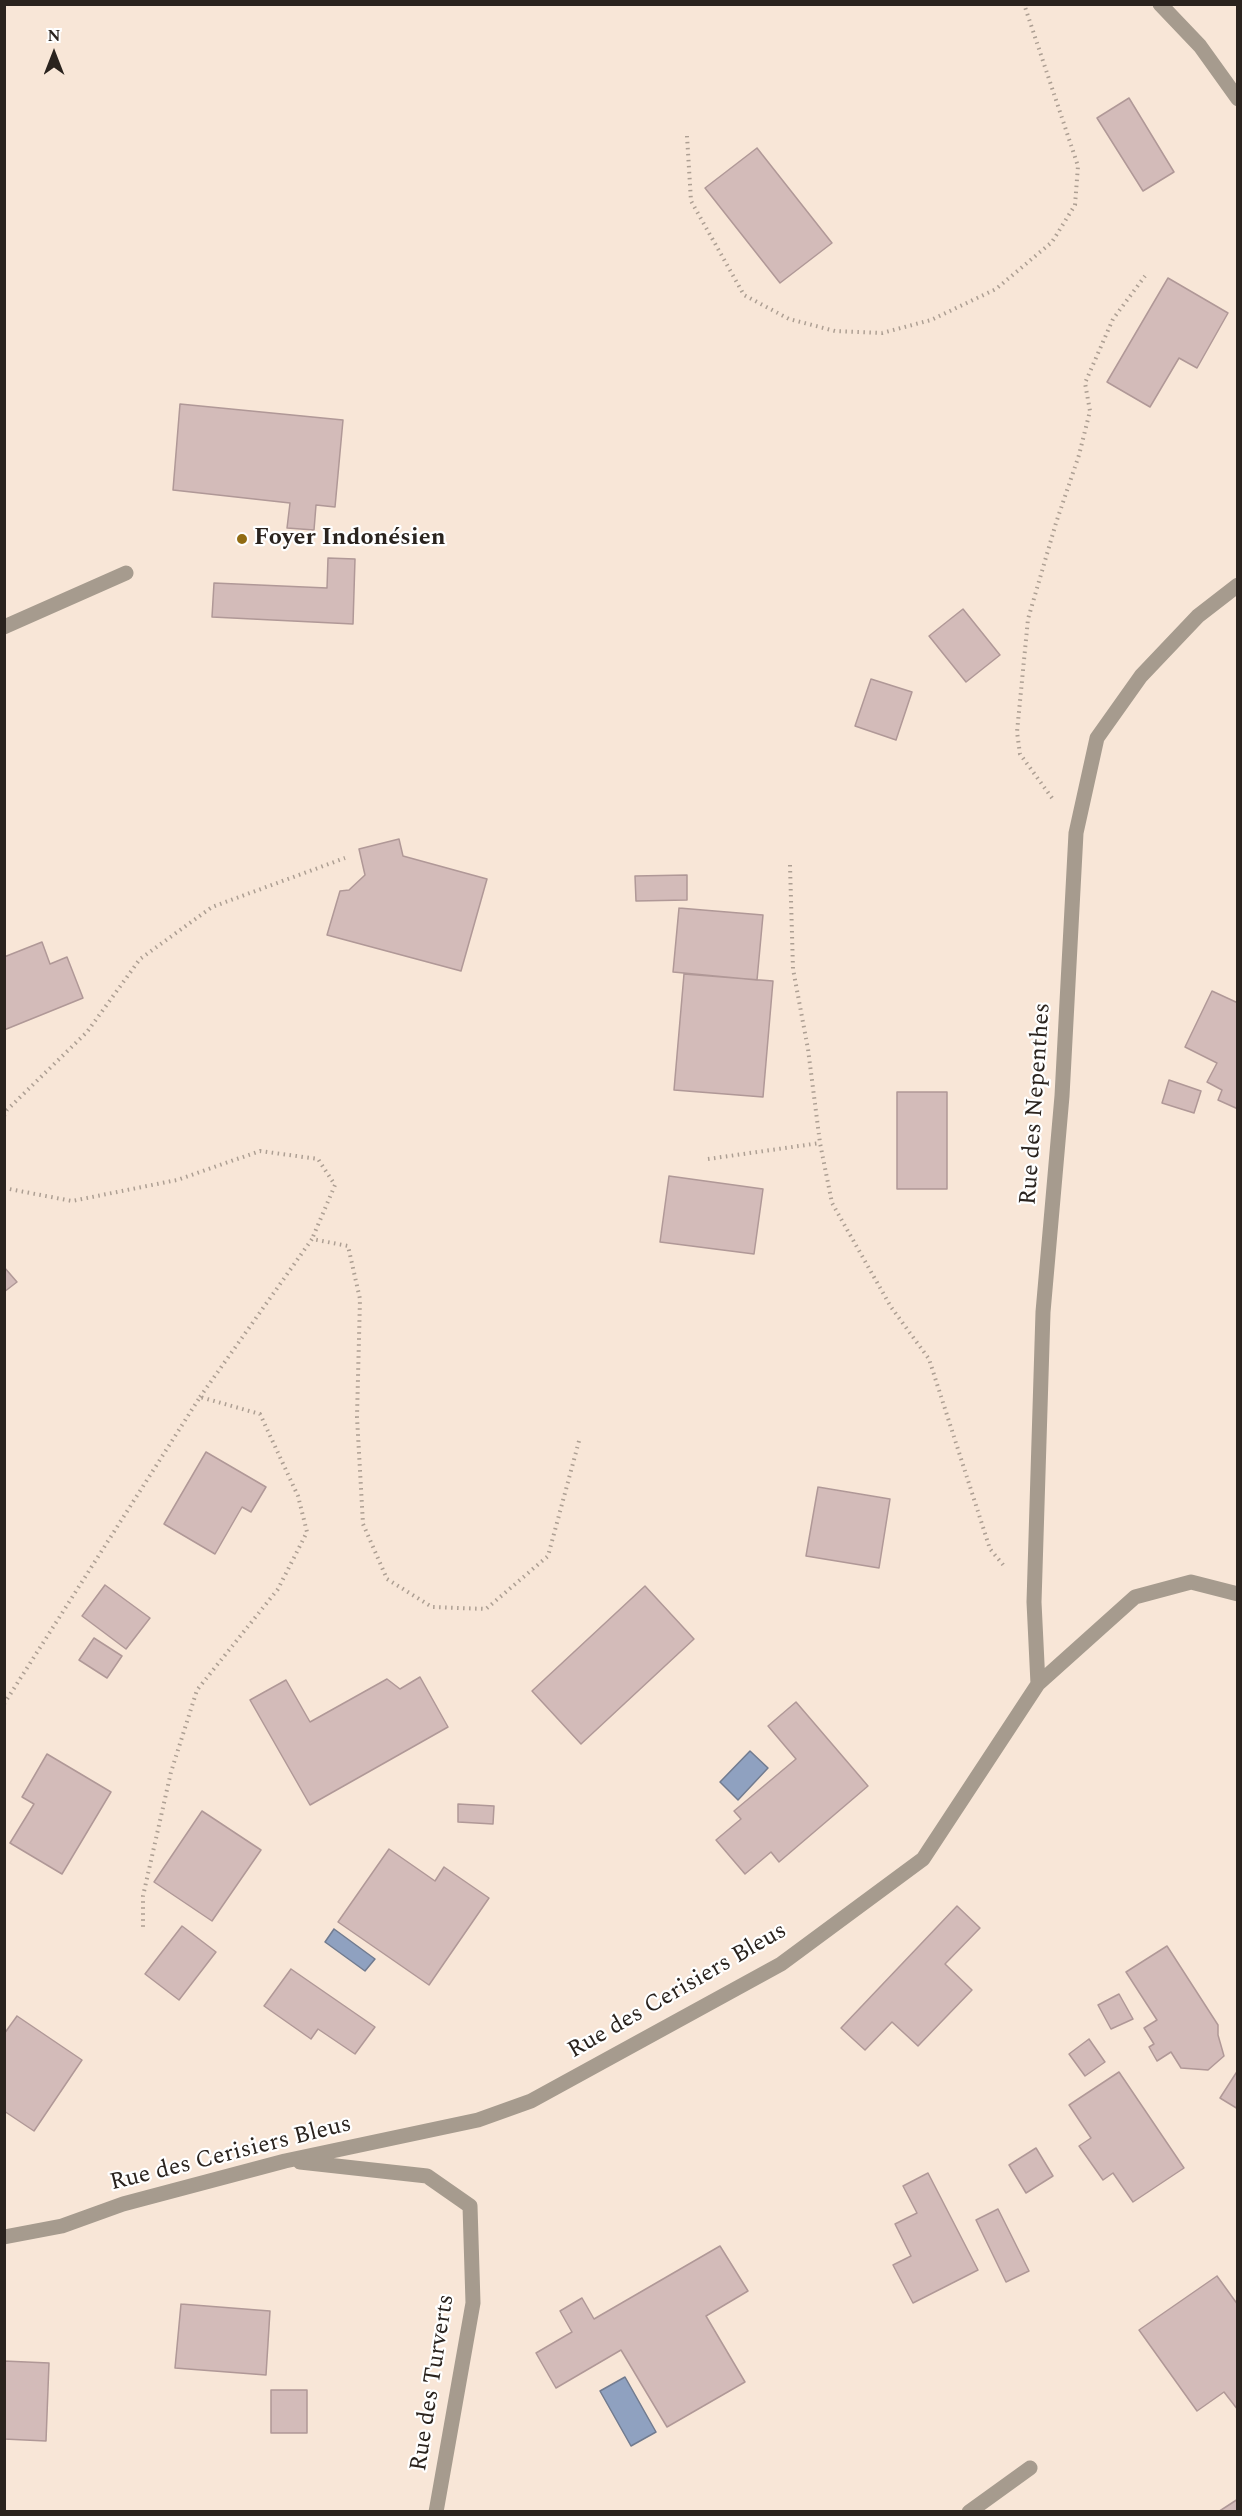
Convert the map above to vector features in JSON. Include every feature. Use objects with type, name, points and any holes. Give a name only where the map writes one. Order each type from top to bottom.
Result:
[{"type":"street","points":[[1160,4],[1200,46],[1238,99]]},
{"type":"street","points":[[4,627],[126,573]]},
{"type":"street","name":"Rue des Nepenthes","points":[[1038,1684],[1034,1602],[1043,1312],[1062,1096],[1076,833],[1097,738],[1141,676],[1198,616],[1238,585]]},
{"type":"street","name":"Rue des Cerisiers Bleus","points":[[4,2237],[62,2226],[123,2204],[285,2161],[478,2120],[531,2101],[781,1964],[923,1859],[1038,1684],[1135,1597],[1191,1581],[1238,1594]]},
{"type":"street","name":"Rue des Turverts","points":[[285,2161],[427,2176],[470,2206],[473,2303],[436,2511]]},
{"type":"street","points":[[969,2511],[1030,2468]]},
{"type":"path","points":[[687,136],[691,201],[744,296],[789,319],[836,331],[882,333],[931,320],[996,289],[1052,242],[1075,205],[1078,166],[1024,4]]},
{"type":"path","points":[[1076,833],[1020,754],[1017,732],[1028,619],[1056,523],[1080,455],[1090,411],[1085,382],[1113,319],[1145,276]]},
{"type":"path","points":[[4,1116],[7,1110],[87,1032],[140,959],[212,907],[345,858]]},
{"type":"path","points":[[790,865],[793,969],[808,1049],[820,1143],[832,1203],[891,1307],[928,1359],[990,1549],[1034,1602]]},
{"type":"path","points":[[708,1160],[820,1143]]},
{"type":"path","points":[[4,1188],[72,1201],[177,1180],[260,1151],[318,1160],[335,1185],[312,1239],[200,1396],[4,1704]]},
{"type":"path","points":[[312,1239],[348,1246],[360,1299],[357,1417],[363,1524],[387,1579],[432,1607],[486,1609],[548,1556],[579,1441]]},
{"type":"path","points":[[143,1931],[143,1896],[171,1772],[197,1690],[278,1589],[307,1532],[298,1496],[260,1414],[200,1396]]},
{"type":"water","points":[[750,1751],[768,1768],[738,1800],[720,1782]]},
{"type":"water","points":[[334,1929],[375,1959],[365,1971],[325,1942]]},
{"type":"water","points":[[625,2377],[656,2432],[631,2446],[600,2391]]},
{"type":"building","points":[[1129,98],[1174,172],[1143,191],[1097,118]]},
{"type":"building","points":[[757,148],[832,243],[780,283],[705,188]]},
{"type":"building","points":[[1168,278],[1228,313],[1197,368],[1179,358],[1150,407],[1107,382]]},
{"type":"building","points":[[180,404],[343,420],[335,507],[316,505],[314,530],[287,528],[290,503],[173,490]]},
{"type":"building","points":[[328,558],[355,559],[353,624],[212,617],[214,583],[327,588]]},
{"type":"building","points":[[963,609],[1000,655],[966,682],[929,636]]},
{"type":"building","points":[[871,679],[912,692],[896,740],[855,726]]},
{"type":"building","points":[[399,839],[403,856],[487,879],[461,971],[327,935],[340,891],[349,890],[365,875],[359,849]]},
{"type":"building","points":[[687,875],[687,900],[636,901],[635,876]]},
{"type":"building","points":[[679,908],[763,915],[757,980],[673,972]]},
{"type":"building","points":[[42,942],[50,964],[67,957],[83,998],[4,1030],[4,957]]},
{"type":"building","points":[[684,974],[773,981],[763,1097],[674,1090]]},
{"type":"building","points":[[1212,991],[1238,1003],[1238,1109],[1218,1100],[1222,1090],[1207,1082],[1217,1063],[1185,1047]]},
{"type":"building","points":[[1169,1080],[1201,1091],[1194,1113],[1162,1103]]},
{"type":"building","points":[[897,1092],[947,1092],[947,1189],[897,1189]]},
{"type":"building","points":[[669,1176],[763,1189],[754,1254],[660,1242]]},
{"type":"building","points":[[4,1267],[17,1282],[4,1292]]},
{"type":"building","points":[[206,1452],[266,1487],[251,1512],[242,1507],[215,1554],[164,1524]]},
{"type":"building","points":[[818,1487],[890,1499],[879,1568],[806,1556]]},
{"type":"building","points":[[105,1585],[150,1618],[126,1649],[82,1616]]},
{"type":"building","points":[[645,1586],[694,1639],[581,1744],[532,1691]]},
{"type":"building","points":[[94,1638],[122,1656],[107,1678],[79,1660]]},
{"type":"building","points":[[420,1677],[448,1727],[310,1805],[250,1700],[286,1680],[310,1722],[387,1679],[400,1689]]},
{"type":"building","points":[[796,1702],[868,1786],[779,1862],[771,1852],[745,1874],[716,1840],[741,1819],[734,1811],[796,1759],[768,1726]]},
{"type":"building","points":[[47,1754],[111,1792],[62,1874],[10,1843],[34,1804],[22,1797]]},
{"type":"building","points":[[458,1804],[494,1806],[493,1824],[458,1822]]},
{"type":"building","points":[[202,1811],[261,1850],[212,1921],[154,1882]]},
{"type":"building","points":[[389,1849],[435,1881],[444,1867],[489,1898],[429,1985],[338,1922]]},
{"type":"building","points":[[957,1906],[980,1928],[945,1964],[972,1990],[918,2046],[892,2022],[865,2050],[841,2028]]},
{"type":"building","points":[[182,1926],[216,1952],[179,2000],[145,1974]]},
{"type":"building","points":[[1167,1946],[1218,2025],[1218,2035],[1224,2056],[1208,2070],[1181,2068],[1171,2052],[1157,2061],[1149,2047],[1154,2044],[1144,2028],[1157,2020],[1126,1972]]},
{"type":"building","points":[[291,1969],[375,2027],[355,2054],[318,2029],[311,2039],[264,2006]]},
{"type":"building","points":[[1119,1994],[1133,2019],[1111,2029],[1098,2005]]},
{"type":"building","points":[[17,2016],[82,2060],[34,2131],[4,2111],[4,2034]]},
{"type":"building","points":[[1089,2039],[1105,2062],[1085,2076],[1069,2054]]},
{"type":"building","points":[[1238,2070],[1238,2109],[1220,2098]]},
{"type":"building","points":[[1119,2072],[1184,2168],[1133,2202],[1113,2173],[1103,2180],[1079,2146],[1091,2138],[1069,2105]]},
{"type":"building","points":[[1036,2148],[1053,2176],[1026,2193],[1009,2165]]},
{"type":"building","points":[[928,2173],[978,2270],[913,2303],[893,2265],[911,2256],[895,2224],[917,2213],[903,2186]]},
{"type":"building","points":[[998,2209],[1029,2271],[1006,2282],[976,2220]]},
{"type":"building","points":[[720,2246],[748,2291],[706,2316],[745,2382],[667,2427],[621,2350],[556,2388],[536,2353],[572,2332],[560,2311],[582,2298],[594,2319]]},
{"type":"building","points":[[1217,2276],[1238,2305],[1238,2410],[1224,2392],[1197,2411],[1139,2330]]},
{"type":"building","points":[[181,2304],[270,2311],[266,2375],[175,2368]]},
{"type":"building","points":[[4,2361],[49,2363],[46,2441],[4,2439]]},
{"type":"building","points":[[271,2390],[307,2390],[307,2433],[271,2433]]},
{"type":"building","points":[[1238,2499],[1238,2512],[1218,2512]]},
{"type":"place","name":"Foyer Indonésien","points":[[242,539]]}]
